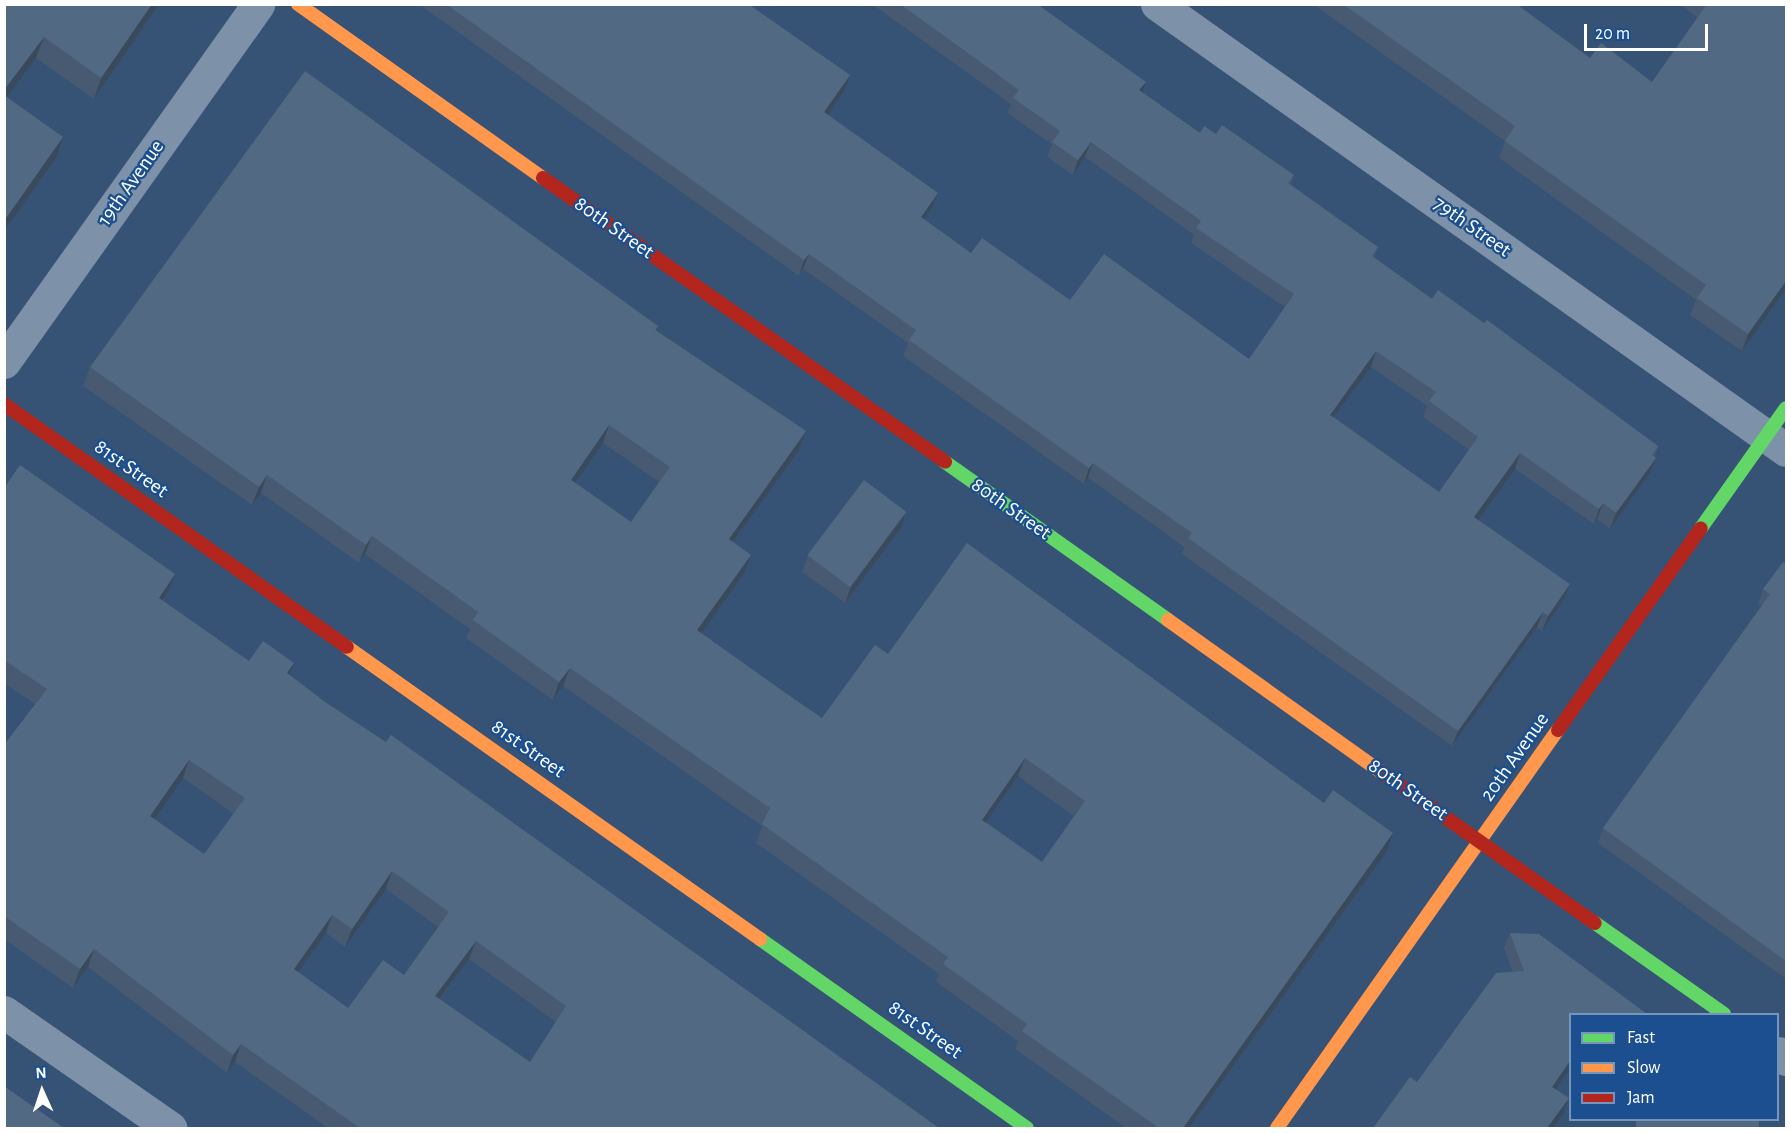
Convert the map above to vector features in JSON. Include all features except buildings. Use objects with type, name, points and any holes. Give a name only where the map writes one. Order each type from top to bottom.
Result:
[{"type":"street","name":"19th Avenue","points":[[4,362],[258,4]]},
{"type":"street","name":"80th Street","points":[[298,4],[1723,1013]]},
{"type":"street","name":"79th Street","points":[[1157,4],[1777,443]]},
{"type":"street","name":"81st Street","points":[[4,405],[1027,1128]]},
{"type":"street","name":"20th Avenue","points":[[1277,1128],[1481,842],[1777,443],[1786,408]]},
{"type":"street","points":[[4,1012],[170,1128]]},
{"type":"traffic: fast","points":[[1701,528],[1786,408]]},
{"type":"traffic: fast","points":[[945,462],[1168,620]]},
{"type":"traffic: fast","points":[[1595,923],[1723,1013]]},
{"type":"traffic: fast","points":[[760,939],[1027,1128]]},
{"type":"traffic: slow","points":[[298,4],[543,178]]},
{"type":"traffic: slow","points":[[1168,620],[1380,771]]},
{"type":"traffic: slow","points":[[347,647],[760,939]]},
{"type":"traffic: slow","points":[[1277,1128],[1558,730]]},
{"type":"traffic: jam","points":[[543,178],[945,462]]},
{"type":"traffic: jam","points":[[4,404],[347,647]]},
{"type":"traffic: jam","points":[[1558,730],[1701,528]]},
{"type":"traffic: jam","points":[[1380,771],[1595,923]]}]
